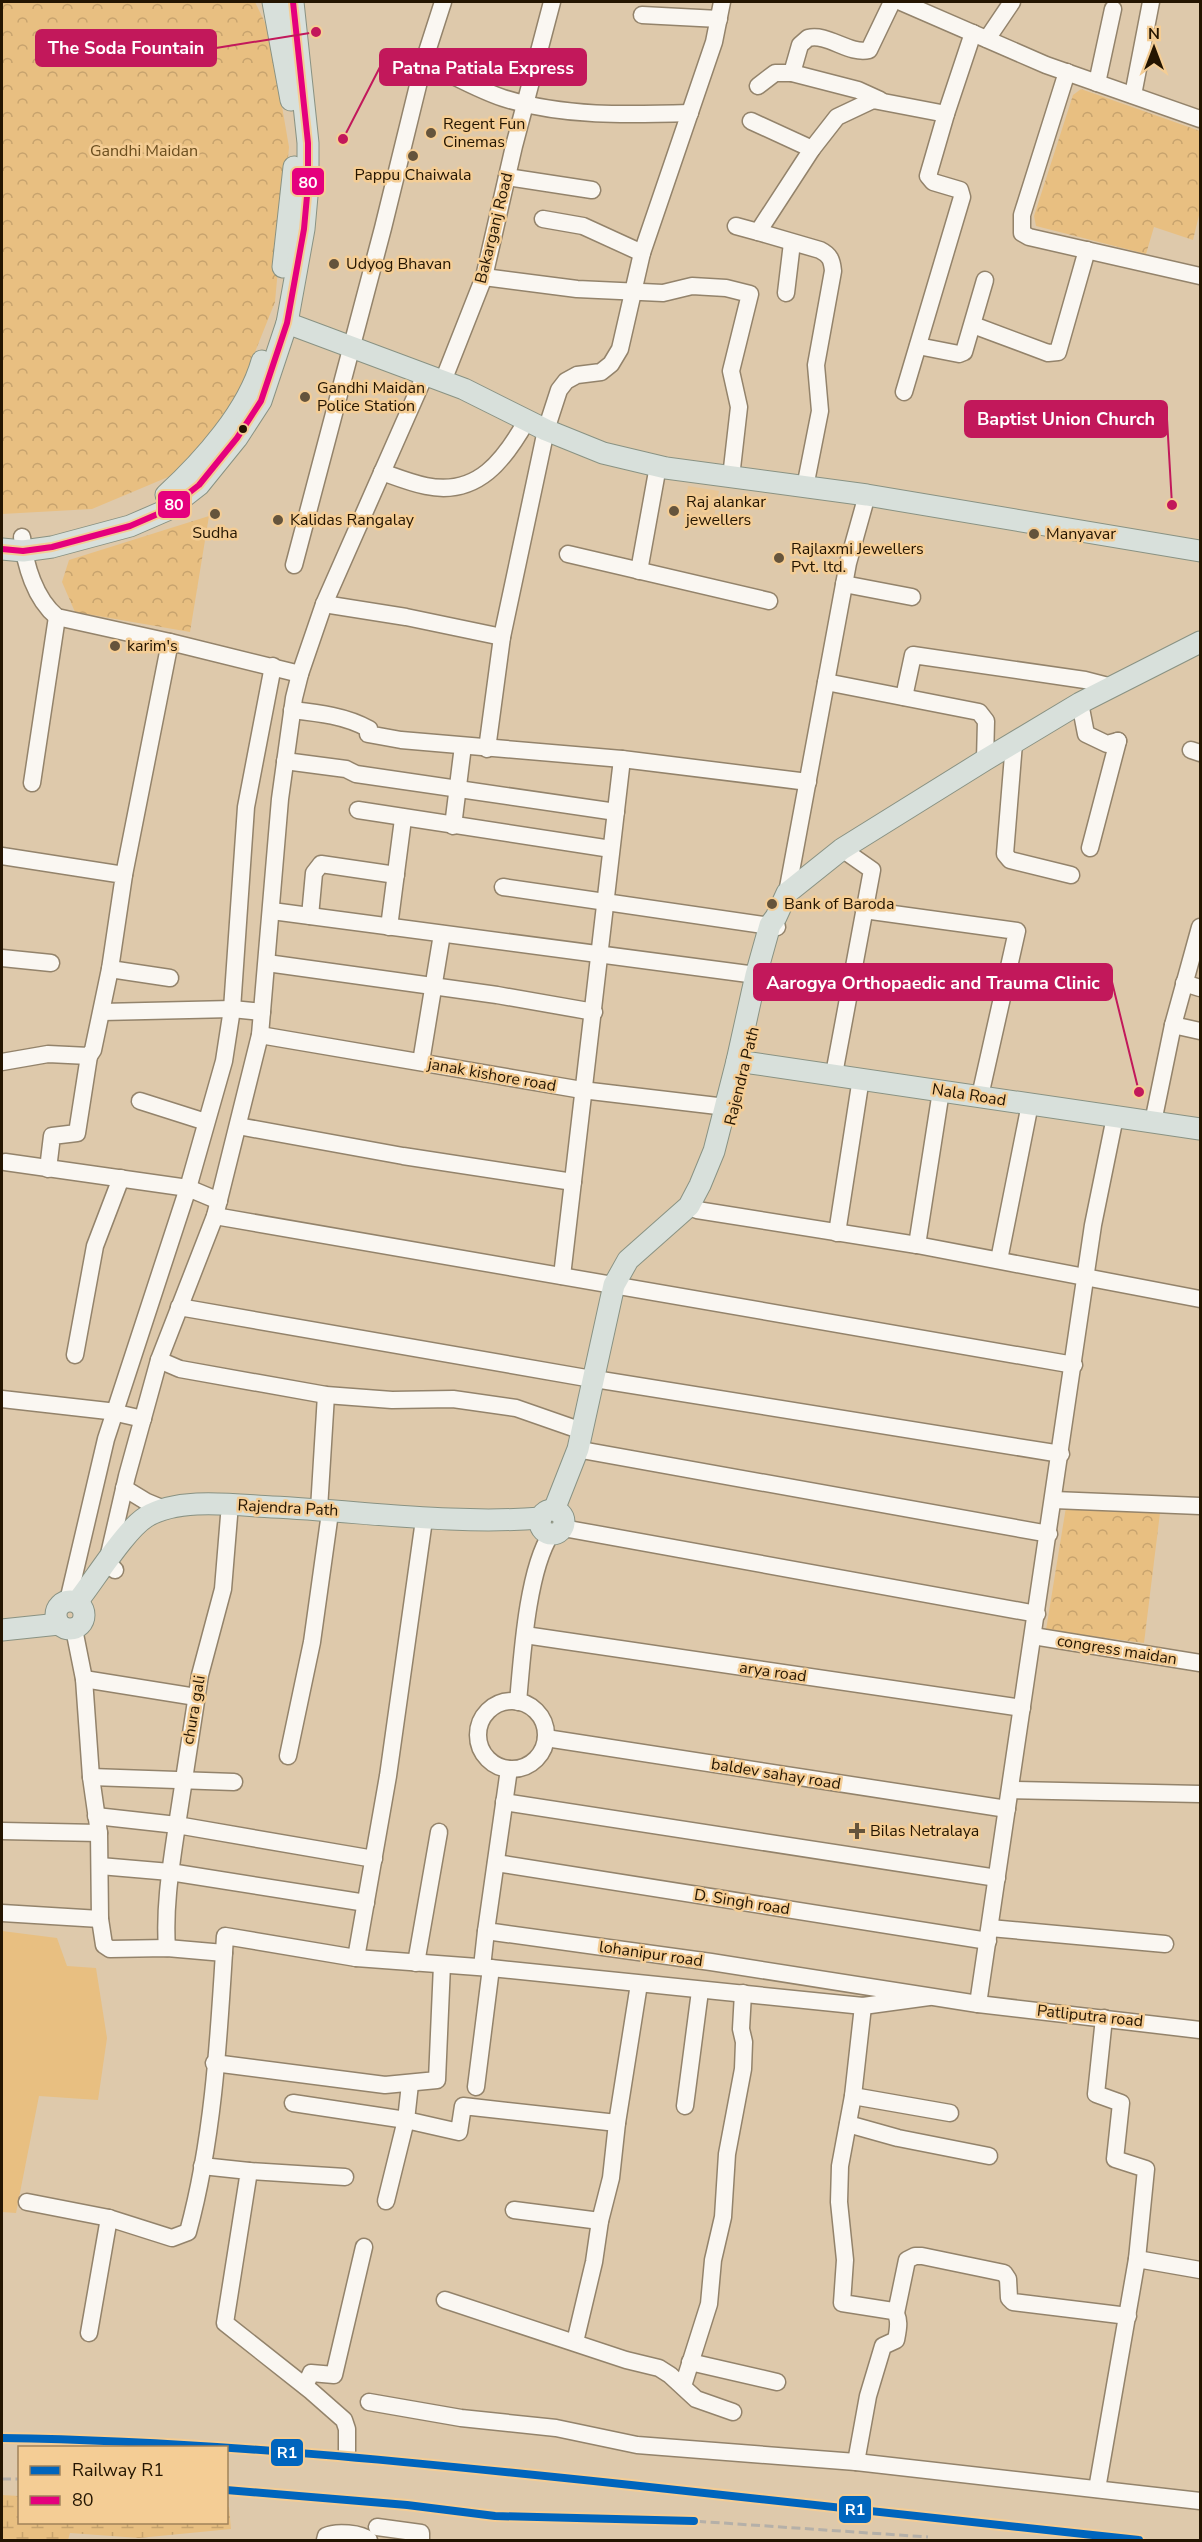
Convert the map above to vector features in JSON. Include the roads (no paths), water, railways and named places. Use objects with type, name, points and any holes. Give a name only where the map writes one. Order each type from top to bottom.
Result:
[{"type":"main road","points":[[273,2],[294,114],[295,157],[281,320]]},
{"type":"main road","points":[[2,549],[16,541],[61,534],[90,526],[165,496],[198,465],[233,420],[260,370],[281,320],[304,229],[308,185],[308,143],[293,2]]},
{"type":"main road","points":[[281,320],[350,348],[464,389],[546,430],[603,453],[658,466],[867,495],[1200,551]]},
{"type":"main road","points":[[774,923],[787,893],[842,849],[1080,703],[1200,642]]},
{"type":"main road","name":"Rajendra Path","points":[[552,1522],[578,1449],[584,1441],[618,1286],[628,1260],[689,1206],[719,1152],[726,1107],[742,1062],[756,975],[774,923]]},
{"type":"main road","name":"Rajendra Path","points":[[618,1286],[636,1266],[698,1210],[719,1152],[774,923]]},
{"type":"main road","name":"Nala Road","points":[[742,1062],[1200,1129]]},
{"type":"main road","name":"Rajendra Path","points":[[111,1567],[130,1531],[145,1518],[164,1509],[186,1505],[324,1515],[423,1527],[493,1530],[552,1522]]},
{"type":"main road","name":"Rajendra Path","points":[[70,1613],[138,1539],[159,1523],[187,1516],[324,1515],[552,1522]]},
{"type":"main road","points":[[2,1615],[70,1613]]},
{"type":"main road","points":[[2,1630],[70,1613]]},
{"type":"street","points":[[294,565],[424,62],[443,2]]},
{"type":"street","name":"Bakarganj Road","points":[[111,1567],[124,1488],[159,1360],[217,1208],[260,1035],[280,799],[292,710],[300,674],[324,604],[382,472],[434,378],[484,277],[552,2]]},
{"type":"street","points":[[487,749],[502,638],[546,430],[560,390],[566,381],[577,375],[601,372],[620,350],[642,253],[690,113],[719,19],[722,2]]},
{"type":"street","points":[[792,73],[801,45],[808,38],[818,38],[862,51],[869,50],[892,2]]},
{"type":"street","points":[[901,2],[1067,72],[1133,96],[1200,116]]},
{"type":"street","points":[[904,392],[962,197],[960,189],[933,183],[928,176],[946,114],[980,36],[1012,2]]},
{"type":"street","points":[[1133,96],[1151,2]]},
{"type":"street","points":[[1097,82],[1113,9]]},
{"type":"street","points":[[642,15],[719,19]]},
{"type":"street","points":[[424,62],[487,91],[526,103],[605,114],[690,113]]},
{"type":"street","points":[[1067,72],[1020,225],[1022,233],[1029,237],[1200,276]]},
{"type":"street","points":[[758,86],[775,74],[792,73],[858,90],[880,100],[946,114]]},
{"type":"street","points":[[758,232],[812,149],[837,117],[866,103],[880,100]]},
{"type":"street","points":[[752,121],[812,149]]},
{"type":"street","points":[[507,177],[592,190]]},
{"type":"street","points":[[543,219],[583,226],[642,253]]},
{"type":"street","points":[[736,226],[829,255],[832,261],[833,271],[816,365],[820,411],[805,487]]},
{"type":"street","points":[[786,293],[792,243]]},
{"type":"street","points":[[973,325],[1048,353],[1058,352],[1087,250]]},
{"type":"street","points":[[484,277],[577,289],[663,293],[692,286],[726,288],[750,294],[731,371],[739,407],[731,477]]},
{"type":"street","points":[[918,346],[959,354],[968,346],[985,280]]},
{"type":"street","points":[[382,472],[428,487],[454,488],[469,483],[502,461],[527,420]]},
{"type":"street","points":[[639,571],[658,466]]},
{"type":"street","points":[[787,893],[844,584],[867,495]]},
{"type":"street","points":[[16,541],[40,597],[57,617],[300,674]]},
{"type":"street","points":[[568,554],[769,601]]},
{"type":"street","points":[[844,584],[912,597]]},
{"type":"street","points":[[324,604],[406,616],[502,638]]},
{"type":"street","points":[[32,783],[57,617]]},
{"type":"street","points":[[48,1169],[52,1136],[77,1134],[89,1056],[93,1050],[102,1012],[124,875],[170,642]]},
{"type":"street","points":[[904,697],[913,655],[1085,680],[1112,687]]},
{"type":"street","points":[[224,1953],[167,1947],[106,1947],[100,1919],[98,1825],[84,1679],[70,1613],[103,1450],[188,1188],[224,1061],[232,1009],[246,807],[273,666]]},
{"type":"street","points":[[826,682],[982,714],[986,721],[985,760]]},
{"type":"street","points":[[1080,703],[1086,734],[1107,744],[1118,741],[1090,848]]},
{"type":"street","points":[[292,710],[321,713],[350,720],[369,729],[368,734],[487,749],[622,759],[808,782]]},
{"type":"street","points":[[1014,743],[1005,854],[1010,860],[1071,874]]},
{"type":"street","points":[[453,826],[464,746]]},
{"type":"street","points":[[562,1276],[622,759]]},
{"type":"street","points":[[285,761],[346,769],[356,774],[616,812]]},
{"type":"street","points":[[358,810],[403,819],[611,849]]},
{"type":"street","points":[[389,927],[403,819]]},
{"type":"street","points":[[834,1074],[872,870],[842,849]]},
{"type":"street","points":[[2,856],[124,875]]},
{"type":"street","points":[[310,916],[314,873],[321,864],[396,875]]},
{"type":"street","points":[[503,887],[774,923]]},
{"type":"street","points":[[864,910],[1017,931],[980,1096]]},
{"type":"street","points":[[272,911],[756,975]]},
{"type":"street","points":[[1153,1122],[1173,1025],[1200,927]]},
{"type":"street","points":[[421,1062],[442,934]]},
{"type":"street","points":[[2,958],[51,963]]},
{"type":"street","points":[[267,963],[594,1011]]},
{"type":"street","points":[[110,969],[170,978]]},
{"type":"street","points":[[1184,983],[1200,988]]},
{"type":"street","points":[[102,1012],[232,1009],[262,1012]]},
{"type":"street","points":[[1173,1025],[1200,1031]]},
{"type":"street","name":"janak kishore road","points":[[260,1035],[582,1090],[726,1107]]},
{"type":"street","points":[[2,1062],[48,1054],[89,1056]]},
{"type":"street","points":[[837,1233],[861,1078]]},
{"type":"street","points":[[917,1245],[941,1090]]},
{"type":"street","points":[[140,1101],[206,1122]]},
{"type":"street","points":[[999,1260],[1030,1104]]},
{"type":"street","points":[[978,2004],[1093,1225],[1115,1117]]},
{"type":"street","points":[[238,1126],[403,1156],[573,1182]]},
{"type":"street","points":[[5,1162],[188,1188],[217,1208],[562,1276],[1074,1365]]},
{"type":"street","points":[[75,1355],[95,1246],[121,1178]]},
{"type":"street","points":[[698,1210],[917,1245],[1200,1299]]},
{"type":"street","points":[[179,1307],[596,1379],[1061,1454]]},
{"type":"street","points":[[159,1360],[180,1369],[326,1395],[392,1400],[453,1399],[516,1408],[584,1441],[1049,1534]]},
{"type":"street","points":[[288,1756],[312,1642],[324,1515],[326,1395]]},
{"type":"street","points":[[2,1399],[115,1412],[143,1419]]},
{"type":"street","points":[[124,1488],[164,1509]]},
{"type":"street","points":[[1054,1500],[1200,1506]]},
{"type":"street","name":"chura gali","points":[[167,1947],[170,1872],[183,1780],[200,1675],[223,1589],[229,1516]]},
{"type":"street","points":[[518,1702],[525,1635],[539,1559],[552,1522],[1037,1614]]},
{"type":"street","points":[[356,1958],[388,1776],[423,1527]]},
{"type":"street","name":"arya road","points":[[525,1635],[1022,1708]]},
{"type":"street","name":"congress maidan","points":[[1033,1636],[1200,1663]]},
{"type":"street","points":[[84,1679],[196,1697]]},
{"type":"street","points":[[518,1702],[534,1709],[541,1717],[546,1738],[544,1748],[530,1764],[510,1769],[488,1760],[478,1739],[479,1727],[484,1716],[492,1708],[502,1703],[518,1702]]},
{"type":"street","name":"baldev sahay road","points":[[546,1738],[1007,1809]]},
{"type":"street","points":[[476,2087],[486,1968],[486,1931],[510,1769]]},
{"type":"street","points":[[92,1777],[234,1782]]},
{"type":"street","points":[[1010,1790],[1200,1794]]},
{"type":"street","points":[[504,1802],[997,1878]]},
{"type":"street","points":[[2,1831],[98,1825],[177,1825],[374,1859]]},
{"type":"street","points":[[416,1963],[439,1832]]},
{"type":"street","name":"D. Singh road","points":[[496,1863],[989,1934],[1165,1944]]},
{"type":"street","points":[[100,1866],[170,1872],[366,1903]]},
{"type":"street","points":[[2,1913],[100,1919]]},
{"type":"street","name":"lohanipur road","points":[[486,1931],[711,1962],[978,2004]]},
{"type":"street","points":[[27,2202],[109,2218],[172,2238],[188,2232],[202,2166],[225,1936],[356,1958],[486,1968],[863,2006],[929,1997]]},
{"type":"street","points":[[214,2063],[386,2085],[437,2080],[442,1965]]},
{"type":"street","points":[[575,2342],[611,2178],[617,2123],[639,1984]]},
{"type":"street","points":[[685,2106],[700,1991]]},
{"type":"street","points":[[683,2386],[709,2304],[713,2260],[723,2217],[728,2154],[743,2069],[744,2042],[741,2029],[743,1993]]},
{"type":"street","name":"Patliputra road","points":[[978,2004],[1200,2030]]},
{"type":"street","points":[[863,2006],[853,2096],[840,2178],[839,2202],[845,2260],[842,2303],[896,2313]]},
{"type":"street","points":[[1097,2489],[1137,2259],[1146,2169],[1115,2159],[1120,2103],[1096,2094],[1104,2018]]},
{"type":"street","points":[[386,2201],[406,2120],[410,2084]]},
{"type":"street","points":[[853,2096],[950,2113]]},
{"type":"street","points":[[293,2103],[406,2120],[459,2132],[463,2106],[617,2123]]},
{"type":"street","points":[[848,2124],[898,2138],[989,2156]]},
{"type":"street","points":[[202,2166],[345,2177]]},
{"type":"street","points":[[249,2170],[225,2323],[344,2420],[347,2429],[347,2451]]},
{"type":"street","points":[[514,2210],[600,2221]]},
{"type":"street","points":[[89,2333],[109,2218]]},
{"type":"street","points":[[305,2386],[311,2373],[334,2374],[364,2247]]},
{"type":"street","points":[[856,2462],[868,2396],[883,2346],[896,2340],[898,2325],[896,2313],[907,2260],[915,2256],[922,2256],[1004,2273],[1008,2279],[1009,2298],[1013,2302],[1128,2316]]},
{"type":"street","points":[[1137,2259],[1200,2270]]},
{"type":"street","points":[[445,2300],[626,2360],[659,2368],[683,2386],[696,2400],[733,2412]]},
{"type":"street","points":[[690,2362],[777,2382]]},
{"type":"street","points":[[369,2402],[461,2418],[556,2428],[637,2445],[856,2462],[1200,2500]]},
{"type":"street","points":[[325,2541],[326,2536],[332,2533],[362,2536],[421,2533],[421,2541]]},
{"type":"street","points":[[372,2536],[395,2541]]},
{"type":"railway","points":[[2,2479],[18,2479]]},
{"type":"railway","points":[[228,2490],[407,2505],[495,2516],[693,2521],[928,2537]]},
{"type":"rail line","name":"R1","points":[[2,2438],[198,2446]]},
{"type":"rail line","name":"R1","points":[[228,2447],[396,2461],[1139,2540]]},
{"type":"rail line","name":"R1","points":[[228,2490],[407,2505],[495,2516],[694,2521]]},
{"type":"place","name":"The Soda Fountain","points":[[316,32]]},
{"type":"place","name":"Regent Fun Cinemas","points":[[431,133]]},
{"type":"place","name":"Patna Patiala Express","points":[[343,139]]},
{"type":"place","name":"Pappu Chaiwala","points":[[413,156]]},
{"type":"place","name":"Udyog Bhavan","points":[[334,264]]},
{"type":"place","name":"Gandhi Maidan Police Station","points":[[305,397]]},
{"type":"place","name":"Baptist Union Church","points":[[1172,505]]},
{"type":"place","name":"Raj alankar jewellers","points":[[674,511]]},
{"type":"place","name":"Sudha","points":[[215,514]]},
{"type":"place","name":"Kalidas Rangalay","points":[[278,520]]},
{"type":"place","name":"Manyavar","points":[[1034,534]]},
{"type":"place","name":"Rajlaxmi Jewellers Pvt. ltd.","points":[[779,558]]},
{"type":"place","name":"karim's","points":[[115,646]]},
{"type":"place","name":"Bank of Baroda","points":[[772,904]]},
{"type":"place","name":"Aarogya Orthopaedic and Trauma Clinic","points":[[1139,1092]]},
{"type":"place","name":"Bilas Netralaya","points":[[857,1831]]},
{"type":"park label","name":"Gandhi Maidan","points":[[144,151]]}]
